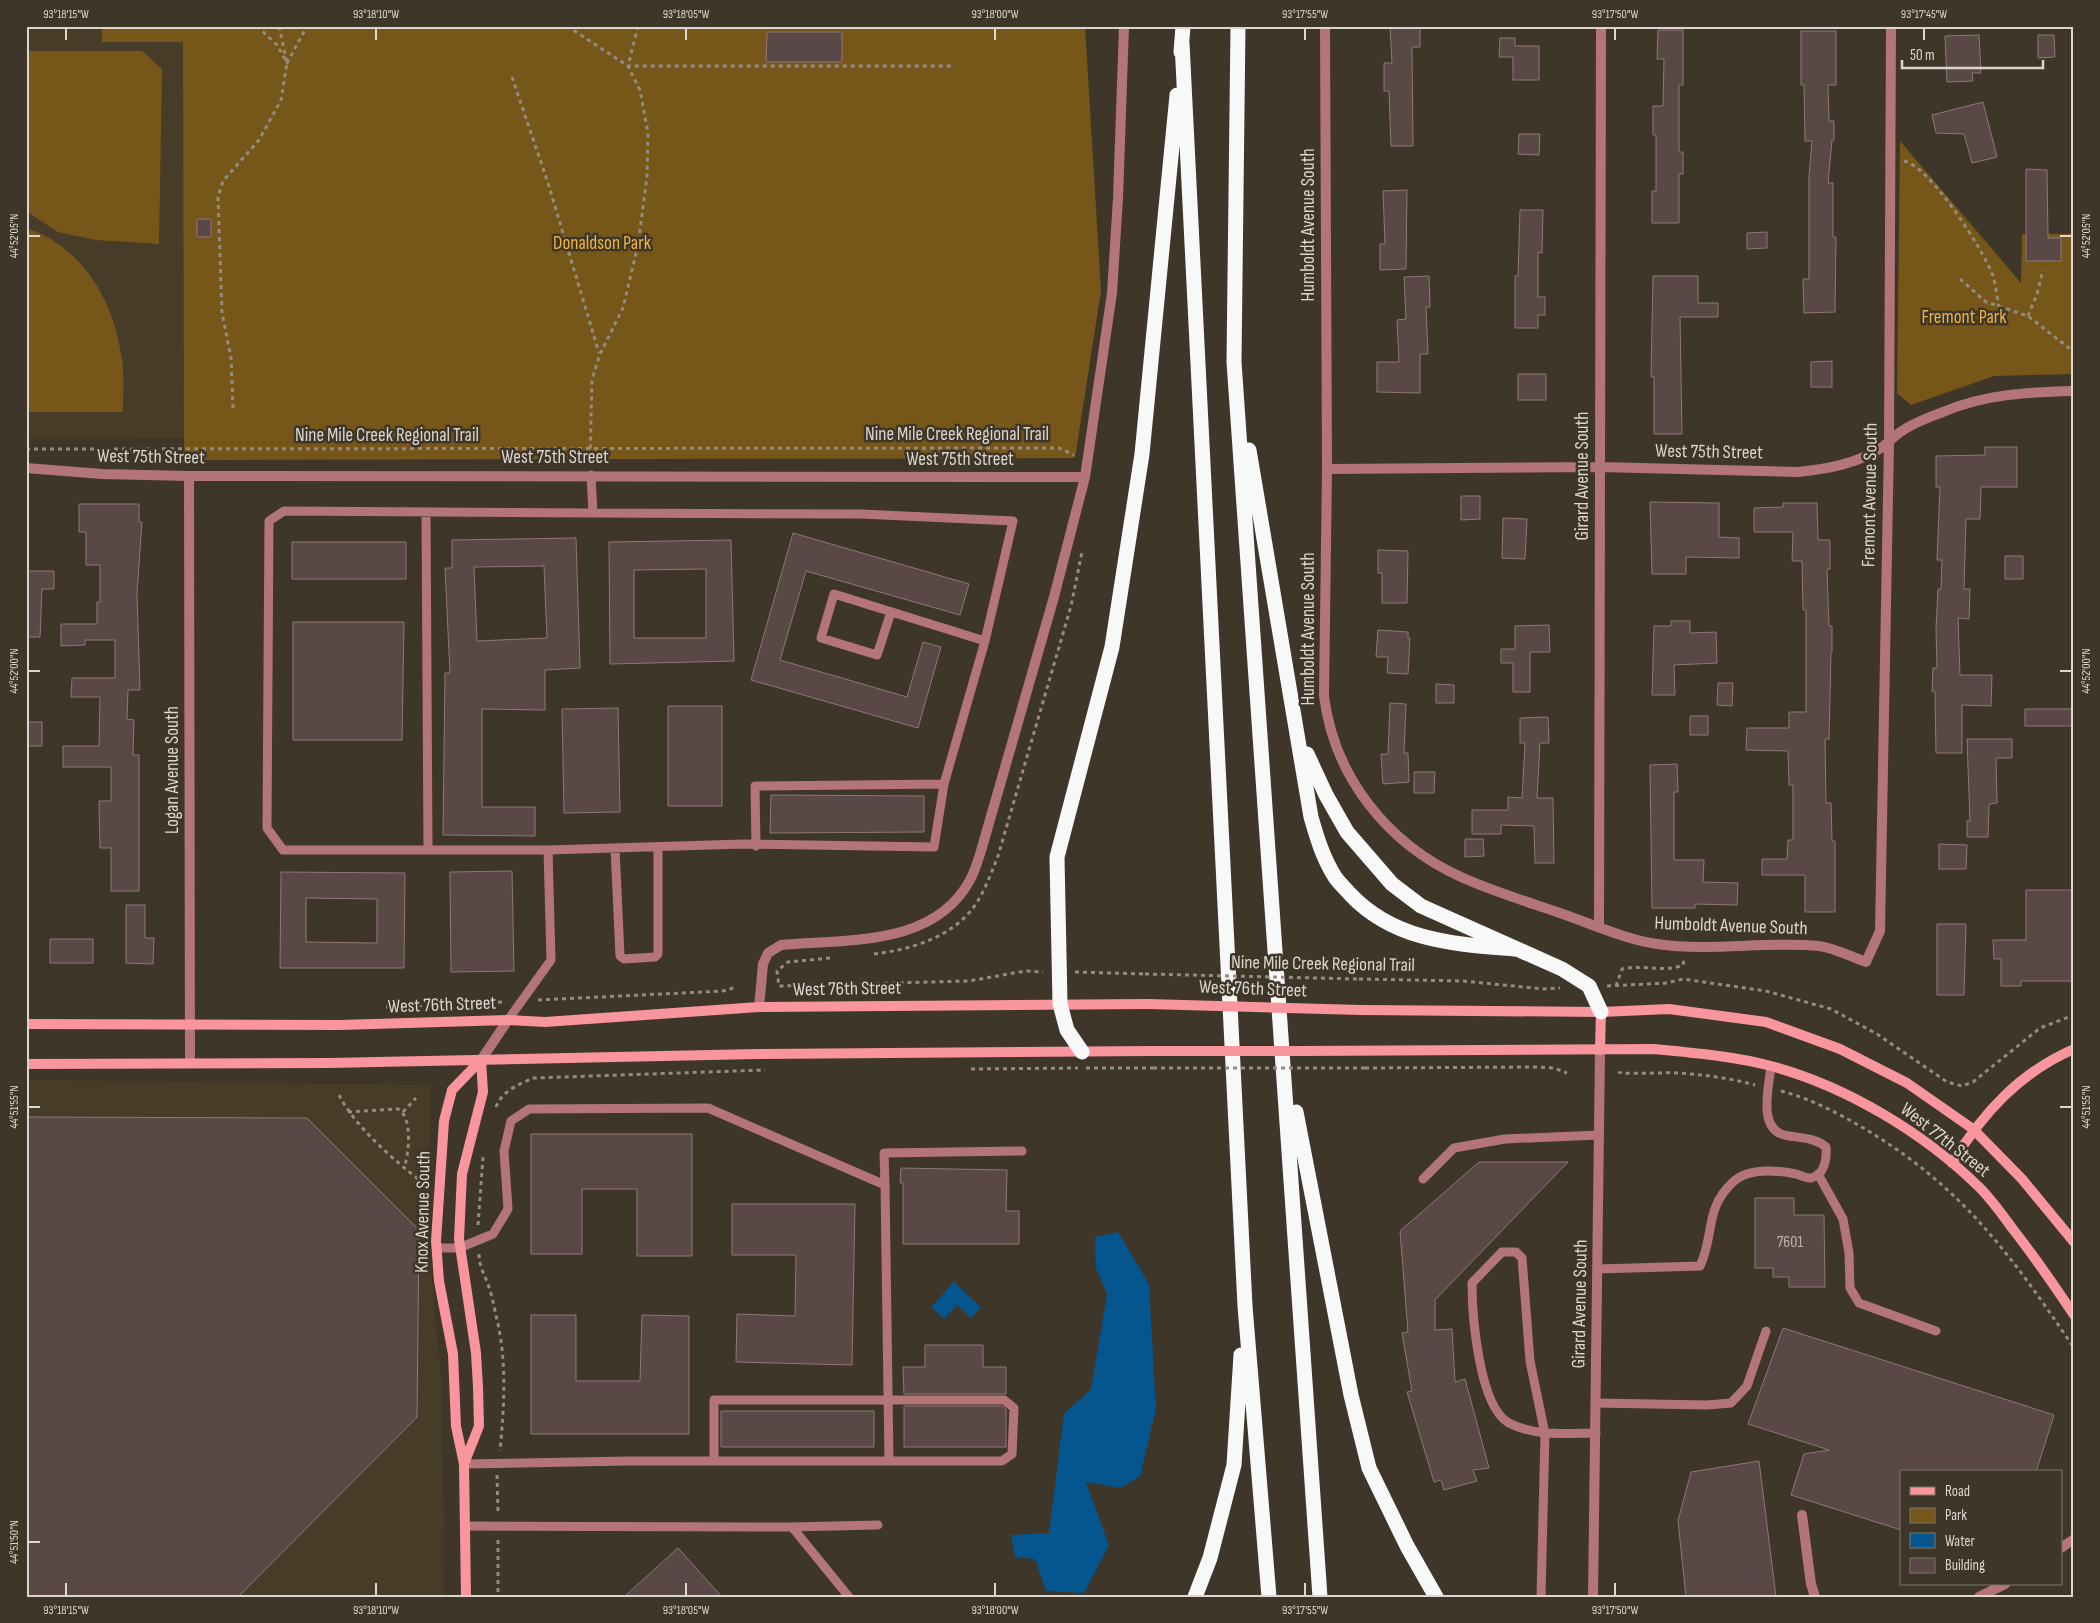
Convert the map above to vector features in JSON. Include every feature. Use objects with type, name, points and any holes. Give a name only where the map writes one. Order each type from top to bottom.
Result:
[{"type":"highway","points":[[1082,1052],[1067,1030],[1060,1004],[1057,857],[1112,647],[1142,454],[1183,26]]},
{"type":"highway","points":[[1238,26],[1234,362],[1320,1597]]},
{"type":"highway","points":[[1182,43],[1245,1306],[1269,1597]]},
{"type":"highway","points":[[1234,362],[1300,738],[1311,817],[1321,850],[1335,878],[1359,903],[1381,919],[1416,936],[1450,944],[1514,949]]},
{"type":"highway","points":[[1300,738],[1326,795],[1347,832],[1392,884],[1421,906],[1562,969],[1589,986],[1601,1012]]},
{"type":"highway","points":[[1283,1049],[1351,1395],[1369,1468],[1407,1546],[1436,1597]]},
{"type":"highway","points":[[1195,1597],[1210,1558],[1234,1465],[1245,1306]]},
{"type":"street","points":[[759,1008],[763,964],[768,953],[781,945],[896,935],[912,929],[936,917],[956,899],[970,880],[981,851],[1054,597],[1085,477],[1112,293],[1118,198],[1124,26]]},
{"type":"street","name":"Humboldt Avenue South","points":[[1325,26],[1326,468],[1324,696],[1326,717],[1333,738],[1362,797],[1386,827],[1425,857],[1461,877],[1637,940],[1684,946],[1821,946],[1866,962]]},
{"type":"street","name":"Girard Avenue South","points":[[1599,927],[1601,26]]},
{"type":"street","name":"Fremont Avenue South","points":[[1866,962],[1880,931],[1889,442],[1891,26]]},
{"type":"street","name":"West 75th Street","points":[[1326,468],[1600,467],[1798,472],[1817,470],[1854,461],[1889,442],[1903,430],[1944,411],[1986,398],[2031,392],[2074,391]]},
{"type":"street","name":"West 75th Street","points":[[26,468],[102,474],[189,476],[1085,477]]},
{"type":"street","name":"Logan Avenue South","points":[[189,476],[190,1063]]},
{"type":"street","name":"West 76th Street","points":[[26,1024],[340,1025],[508,1020],[545,1022],[759,1008],[1060,1004],[1148,1004],[1361,1010],[1601,1012],[1668,1009]]},
{"type":"street","name":"West 77th Street","points":[[1668,1009],[1766,1022],[1840,1048],[1907,1083],[1973,1129],[2022,1179],[2074,1242]]},
{"type":"street","name":"Girard Avenue South","points":[[1593,1597],[1601,1012]]},
{"type":"street","name":"Knox Avenue South","points":[[466,1597],[464,1464],[456,1426],[453,1354],[439,1281],[437,1248],[439,1170],[444,1121],[452,1090],[481,1060],[508,1020]]},
{"type":"street","name":"West 77th Street","points":[[1600,1050],[1654,1049],[1713,1056],[1771,1066],[1826,1086],[1882,1113],[1922,1139],[1980,1188],[2005,1219],[2074,1315]]},
{"type":"street","points":[[1952,1163],[1973,1129],[2007,1092],[2042,1065],[2074,1049]]},
{"type":"street","points":[[26,1064],[481,1060],[758,1054],[1600,1050]]},
{"type":"street","name":"Knox Avenue South","points":[[464,1464],[479,1426],[474,1344],[459,1248],[462,1174],[483,1092],[481,1060]]},
{"type":"street","points":[[1802,1515],[1815,1597]]},
{"type":"street","points":[[2062,1547],[2073,1541]]},
{"type":"street","points":[[1979,1597],[2001,1586]]},
{"type":"lane","points":[[591,475],[593,513]]},
{"type":"lane","points":[[284,512],[426,512],[861,514],[1013,521],[985,641],[944,784],[934,847],[756,846],[743,844],[548,850],[283,850],[267,828],[268,521],[284,512]]},
{"type":"lane","points":[[426,512],[428,850]]},
{"type":"lane","points":[[891,612],[878,655],[821,638],[834,594],[985,641]]},
{"type":"lane","points":[[756,846],[756,786],[944,784]]},
{"type":"lane","points":[[615,848],[620,956],[624,959],[655,957],[658,954],[658,847]]},
{"type":"lane","points":[[508,1020],[551,960],[548,850]]},
{"type":"lane","points":[[1598,1269],[1700,1266],[1706,1254],[1712,1212],[1719,1196],[1735,1180],[1763,1170],[1810,1178],[1818,1174],[1828,1160],[1826,1147],[1817,1140],[1782,1135],[1775,1131],[1766,1113],[1771,1066]]},
{"type":"lane","points":[[437,1248],[459,1248],[493,1234],[508,1209],[504,1151],[511,1121],[529,1109],[708,1108],[885,1185]]},
{"type":"lane","points":[[1424,1179],[1454,1148],[1505,1138],[1599,1135]]},
{"type":"lane","points":[[889,1461],[884,1153],[1022,1151]]},
{"type":"lane","points":[[1818,1174],[1843,1219],[1849,1253],[1850,1288],[1858,1303],[1936,1331]]},
{"type":"lane","points":[[1541,1597],[1545,1434],[1530,1362],[1522,1258],[1516,1252],[1502,1252],[1472,1283],[1472,1308],[1479,1360],[1491,1403],[1508,1423],[1545,1434],[1596,1433]]},
{"type":"lane","points":[[1596,1404],[1707,1405],[1731,1402],[1747,1386],[1766,1331]]},
{"type":"lane","points":[[464,1464],[714,1461],[1002,1462],[1012,1454],[1014,1408],[1004,1400],[714,1400],[714,1461]]},
{"type":"lane","points":[[465,1526],[790,1527],[878,1525]]},
{"type":"lane","points":[[790,1527],[849,1597]]},
{"type":"path","points":[[257,26],[277,45],[287,63]]},
{"type":"path","points":[[280,26],[287,63]]},
{"type":"path","points":[[233,408],[231,358],[222,313],[220,285],[218,197],[223,181],[259,140],[281,100],[287,63],[307,26]]},
{"type":"path","points":[[567,26],[628,66],[640,90],[648,133],[647,177],[638,245],[623,308],[600,354],[592,380],[591,475]]},
{"type":"path","points":[[628,66],[638,26]]},
{"type":"path","points":[[628,66],[951,66]]},
{"type":"path","points":[[512,77],[548,183],[600,354]]},
{"type":"path","points":[[1890,161],[1907,162],[1920,168],[1950,204],[1993,276],[1999,307]]},
{"type":"path","points":[[2028,316],[2037,294],[2043,270]]},
{"type":"path","points":[[1960,278],[1986,302],[2028,316],[2074,352]]},
{"type":"path","name":"Nine Mile Creek Regional Trail","points":[[26,449],[590,450],[666,448],[1058,448],[1087,461]]},
{"type":"path","points":[[872,954],[900,951],[941,934],[968,914],[985,888],[998,856],[1071,606],[1082,551]]},
{"type":"path","points":[[1684,946],[1683,964],[1675,968],[1632,967],[1622,969],[1616,986],[1667,983],[1683,979],[1766,990],[1821,1007],[1878,1034],[1947,1082],[1962,1086],[1973,1082],[2040,1028],[2074,1015]]},
{"type":"path","points":[[834,958],[788,962],[777,971],[779,986],[969,980],[1025,971]]},
{"type":"path","name":"Nine Mile Creek Regional Trail","points":[[1080,972],[1463,981],[1544,989],[1566,987]]},
{"type":"path","points":[[382,1008],[723,992],[736,987]]},
{"type":"path","points":[[966,1069],[1538,1067],[1554,1068],[1567,1073]]},
{"type":"path","points":[[495,1108],[498,1101],[515,1085],[534,1078],[768,1070]]},
{"type":"path","points":[[1618,1072],[1622,1075],[1646,1072],[1727,1078],[1787,1093],[1841,1114],[1903,1152],[1948,1188],[1997,1239],[2074,1348]]},
{"type":"path","points":[[339,1095],[348,1112],[404,1168],[423,1183]]},
{"type":"path","points":[[403,1112],[416,1098]]},
{"type":"path","points":[[348,1112],[398,1109],[403,1112],[407,1120],[407,1160],[404,1168]]},
{"type":"path","points":[[484,1150],[479,1264],[489,1286],[504,1360],[504,1405],[499,1463],[498,1597]]},
{"type":"shaded area","points":[[26,26],[102,26],[103,42],[183,42],[184,438],[26,439]]},
{"type":"shaded area","points":[[26,1080],[431,1085],[428,1246],[441,1373],[445,1597],[26,1597]]},
{"type":"green space","name":"Donaldson Park","points":[[102,26],[1085,26],[1101,291],[1075,458],[184,460],[183,42],[102,42]]},
{"type":"green space","points":[[26,51],[142,51],[162,69],[159,244],[96,240],[58,232],[26,211]]},
{"type":"green space","name":"Fremont Park","points":[[1900,141],[2021,283],[2022,234],[2074,234],[2074,374],[1994,376],[1911,405],[1897,393]]},
{"type":"green space","points":[[26,228],[46,236],[79,262],[92,278],[102,295],[111,314],[121,354],[123,412],[26,412]]},
{"type":"water","points":[[1118,1232],[1149,1284],[1156,1409],[1140,1476],[1120,1488],[1086,1482],[1109,1545],[1084,1593],[1046,1591],[1035,1559],[1015,1557],[1011,1535],[1049,1533],[1064,1414],[1091,1389],[1107,1294],[1096,1268],[1095,1237]]},
{"type":"water","points":[[954,1282],[981,1307],[971,1318],[957,1305],[944,1319],[931,1307]]},
{"type":"building","points":[[1390,26],[1420,26],[1420,47],[1412,47],[1413,146],[1391,146],[1389,91],[1384,91],[1384,63],[1392,63]]},
{"type":"building","points":[[1658,30],[1683,30],[1683,85],[1679,85],[1679,152],[1683,152],[1683,174],[1679,174],[1679,223],[1652,223],[1652,191],[1656,191],[1656,135],[1653,135],[1653,106],[1663,106],[1664,59],[1657,59]]},
{"type":"building","points":[[1801,31],[1836,31],[1836,85],[1828,85],[1829,121],[1834,121],[1834,140],[1832,140],[1828,183],[1833,183],[1833,237],[1836,237],[1835,312],[1804,313],[1803,279],[1809,279],[1809,176],[1812,141],[1805,141],[1804,85],[1801,85]]},
{"type":"building","points":[[767,32],[842,32],[842,62],[766,62]]},
{"type":"building","points":[[1979,35],[1981,73],[1972,73],[1973,81],[1947,82],[1945,36]]},
{"type":"building","points":[[2038,35],[2054,35],[2055,57],[2038,58]]},
{"type":"building","points":[[1500,38],[1515,38],[1515,46],[1539,46],[1539,80],[1513,80],[1513,57],[1499,57]]},
{"type":"building","points":[[1983,102],[1997,157],[1972,163],[1964,134],[1936,133],[1932,115]]},
{"type":"building","points":[[1519,134],[1540,134],[1539,155],[1518,154]]},
{"type":"building","points":[[2026,169],[2047,170],[2048,238],[2061,238],[2061,261],[2026,261]]},
{"type":"building","points":[[1407,190],[1406,269],[1380,270],[1380,244],[1385,244],[1383,191]]},
{"type":"building","points":[[1520,210],[1543,210],[1542,253],[1538,252],[1538,297],[1545,297],[1545,315],[1538,315],[1538,328],[1515,328],[1515,276],[1518,276]]},
{"type":"building","points":[[197,219],[211,219],[211,237],[197,237]]},
{"type":"building","points":[[1767,232],[1767,248],[1747,249],[1747,233]]},
{"type":"building","points":[[1429,276],[1430,307],[1426,307],[1428,354],[1420,354],[1420,393],[1377,392],[1377,362],[1399,362],[1397,320],[1406,319],[1404,277]]},
{"type":"building","points":[[1653,276],[1698,276],[1698,303],[1718,303],[1718,317],[1680,317],[1682,434],[1654,434],[1654,377],[1651,377]]},
{"type":"building","points":[[1832,361],[1832,387],[1811,387],[1811,362]]},
{"type":"building","points":[[1518,374],[1546,374],[1546,400],[1518,400]]},
{"type":"building","points":[[1985,447],[2017,447],[2017,487],[1981,487],[1980,519],[1966,519],[1964,589],[1970,589],[1969,619],[1958,618],[1960,675],[1992,675],[1991,706],[1962,705],[1962,753],[1936,753],[1935,692],[1932,691],[1933,668],[1937,668],[1936,628],[1938,589],[1941,589],[1942,560],[1937,560],[1940,487],[1936,487],[1936,456],[1985,455]]},
{"type":"building","points":[[1461,496],[1480,496],[1480,519],[1461,520]]},
{"type":"building","points":[[1650,502],[1719,503],[1719,537],[1739,538],[1739,558],[1686,557],[1686,574],[1652,574]]},
{"type":"building","points":[[1783,503],[1817,503],[1818,540],[1830,540],[1830,569],[1827,569],[1829,626],[1832,626],[1832,652],[1829,739],[1825,739],[1826,803],[1831,803],[1832,841],[1835,841],[1835,912],[1805,912],[1805,875],[1762,875],[1762,859],[1787,859],[1788,840],[1793,840],[1793,785],[1789,785],[1788,751],[1746,750],[1747,728],[1789,728],[1789,712],[1806,712],[1806,610],[1803,610],[1802,561],[1792,561],[1793,532],[1754,532],[1754,508],[1783,507]]},
{"type":"building","points":[[79,504],[139,504],[139,522],[142,522],[137,593],[140,690],[128,690],[127,719],[134,720],[133,755],[139,755],[139,891],[111,891],[111,848],[100,848],[99,801],[111,801],[111,767],[63,767],[63,746],[99,746],[100,697],[71,697],[72,678],[115,678],[115,640],[85,640],[85,645],[61,646],[61,624],[97,624],[97,602],[100,602],[100,565],[86,565],[86,532],[79,532]]},
{"type":"building","points":[[1503,518],[1527,519],[1525,559],[1502,558]]},
{"type":"building","points":[[793,533],[969,584],[960,615],[806,571],[780,660],[907,697],[923,642],[941,647],[918,728],[751,680]]},
{"type":"building","points":[[576,538],[580,668],[545,670],[545,710],[482,709],[482,807],[535,807],[535,836],[443,835],[445,673],[450,673],[445,568],[452,568],[452,540]],"holes":[[[544,566],[547,638],[477,641],[474,567]]]},
{"type":"building","points":[[731,540],[734,661],[610,664],[609,542]],"holes":[[[706,569],[706,638],[634,638],[634,570]]]},
{"type":"building","points":[[292,542],[406,542],[406,579],[292,579]]},
{"type":"building","points":[[1378,550],[1408,551],[1407,603],[1382,603],[1382,573],[1378,573]]},
{"type":"building","points":[[2005,556],[2023,556],[2023,579],[2005,579]]},
{"type":"building","points":[[27,571],[54,571],[54,589],[42,589],[40,637],[27,637]]},
{"type":"building","points":[[1671,621],[1690,621],[1690,633],[1716,632],[1717,663],[1674,665],[1675,695],[1652,695],[1654,626],[1671,626]]},
{"type":"building","points":[[293,622],[404,622],[402,740],[293,740]]},
{"type":"building","points":[[1549,625],[1550,652],[1530,652],[1530,692],[1513,692],[1513,663],[1501,663],[1501,649],[1515,649],[1515,626]]},
{"type":"building","points":[[1378,630],[1408,632],[1408,638],[1410,638],[1408,674],[1387,673],[1388,657],[1376,657]]},
{"type":"building","points":[[1718,683],[1733,683],[1732,706],[1717,705]]},
{"type":"building","points":[[1436,684],[1454,685],[1454,703],[1436,703]]},
{"type":"building","points":[[1390,703],[1406,704],[1404,753],[1408,753],[1409,782],[1383,784],[1381,754],[1388,754]]},
{"type":"building","points":[[668,706],[722,706],[722,806],[668,806]]},
{"type":"building","points":[[618,708],[620,812],[564,813],[562,709]]},
{"type":"building","points":[[2025,709],[2074,709],[2074,726],[2025,726]]},
{"type":"building","points":[[1690,716],[1708,716],[1708,735],[1690,735]]},
{"type":"building","points":[[1548,717],[1549,743],[1540,743],[1537,798],[1553,798],[1554,863],[1535,863],[1534,826],[1501,825],[1501,834],[1472,834],[1472,810],[1508,810],[1508,797],[1522,798],[1525,743],[1520,743],[1520,718]]},
{"type":"building","points":[[26,722],[42,722],[42,746],[26,746]]},
{"type":"building","points":[[1967,739],[2012,739],[2012,758],[1996,758],[1997,803],[1989,804],[1988,837],[1967,837],[1967,821],[1970,821]]},
{"type":"building","points":[[1677,764],[1678,792],[1674,792],[1674,860],[1704,860],[1703,882],[1738,883],[1737,905],[1695,904],[1695,908],[1652,908],[1650,765]]},
{"type":"building","points":[[1414,772],[1435,772],[1434,793],[1414,793]]},
{"type":"building","points":[[771,795],[924,796],[924,832],[770,833]]},
{"type":"building","points":[[1465,839],[1483,839],[1484,856],[1465,857]]},
{"type":"building","points":[[1939,844],[1967,845],[1966,869],[1939,869]]},
{"type":"building","points":[[512,871],[514,971],[451,972],[450,872]]},
{"type":"building","points":[[281,872],[405,873],[404,968],[280,968]],"holes":[[[306,898],[377,899],[377,943],[306,942]]]},
{"type":"building","points":[[2026,890],[2074,890],[2074,981],[2021,981],[2021,986],[2001,986],[2001,959],[1994,959],[1993,940],[2026,940]]},
{"type":"building","points":[[126,905],[145,905],[145,938],[154,938],[153,964],[126,963]]},
{"type":"building","points":[[1937,924],[1966,924],[1964,995],[1937,995]]},
{"type":"building","points":[[50,939],[93,939],[93,963],[50,963]]},
{"type":"building","points":[[26,1117],[307,1118],[419,1230],[417,1417],[238,1597],[26,1597]]},
{"type":"building","points":[[531,1134],[692,1134],[692,1256],[637,1256],[637,1189],[582,1189],[582,1254],[531,1254]]},
{"type":"building","points":[[1479,1162],[1568,1162],[1435,1300],[1435,1330],[1452,1329],[1455,1382],[1465,1379],[1489,1468],[1473,1470],[1477,1481],[1444,1490],[1441,1480],[1434,1482],[1407,1392],[1412,1391],[1402,1333],[1408,1332],[1400,1231]]},
{"type":"building","points":[[901,1168],[1007,1170],[1006,1211],[1019,1211],[1019,1244],[903,1244],[903,1183],[900,1183]]},
{"type":"building","points":[[1755,1198],[1794,1198],[1794,1215],[1824,1215],[1825,1287],[1789,1287],[1789,1277],[1773,1277],[1773,1268],[1755,1268]]},
{"type":"building","points":[[732,1204],[855,1204],[852,1365],[736,1362],[737,1314],[795,1316],[796,1255],[732,1255]]},
{"type":"building","points":[[531,1315],[576,1315],[576,1381],[640,1381],[642,1315],[689,1316],[689,1434],[531,1434]]},
{"type":"building","points":[[1783,1328],[2054,1415],[2037,1470],[1900,1470],[1900,1530],[1791,1495],[1804,1454],[1829,1450],[1748,1424]]},
{"type":"building","points":[[925,1345],[983,1345],[983,1367],[1006,1367],[1006,1394],[904,1394],[903,1367],[925,1367]]},
{"type":"building","points":[[904,1406],[1002,1406],[1006,1409],[1006,1447],[904,1447]]},
{"type":"building","points":[[721,1411],[874,1411],[874,1447],[721,1447]]},
{"type":"building","points":[[1759,1461],[1776,1597],[1686,1597],[1678,1521],[1691,1472]]},
{"type":"building","points":[[678,1548],[722,1597],[624,1597]]}]
